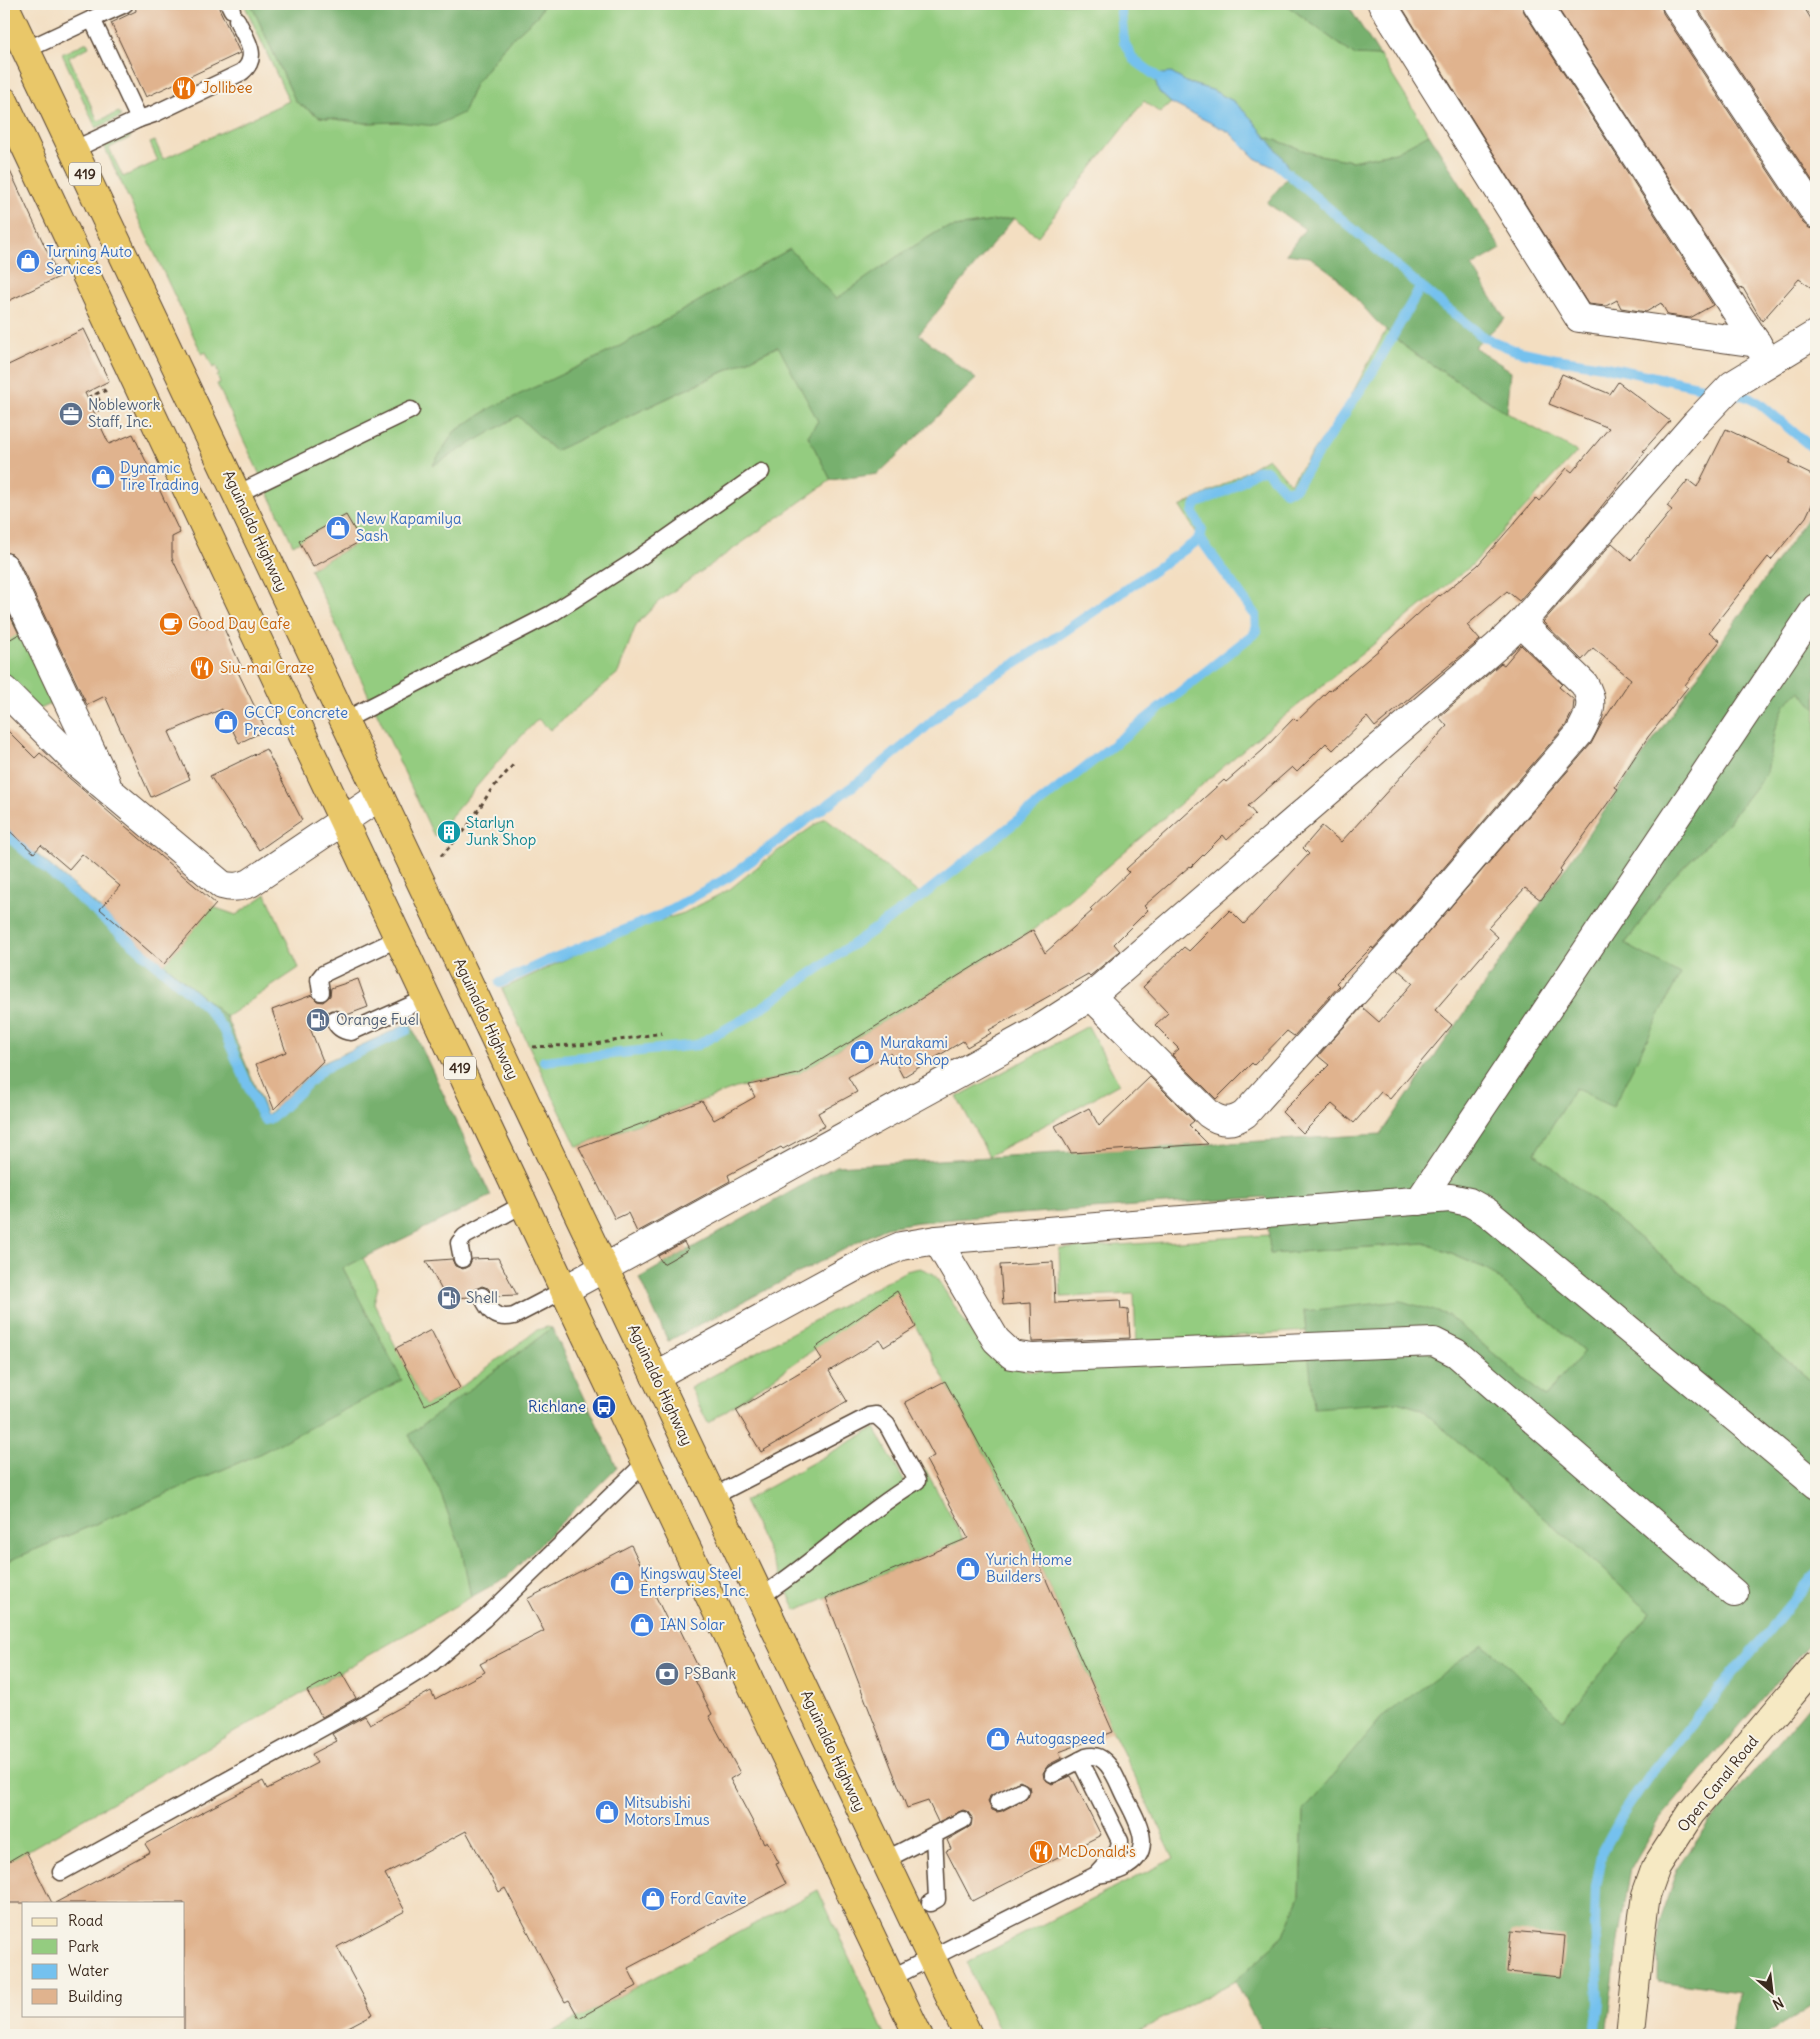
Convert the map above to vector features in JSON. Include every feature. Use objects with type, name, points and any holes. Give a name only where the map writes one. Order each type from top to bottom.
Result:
[{"type":"highway","name":"Aguinaldo Highway","points":[[11,6],[26,50],[968,2035]]},
{"type":"highway","name":"419","points":[[4,101],[564,1290],[918,2035]]},
{"type":"main road","name":"Open Canal Road","points":[[1630,2035],[1646,1895],[1656,1867],[1691,1813],[1816,1665]]},
{"type":"street","points":[[1382,4],[1579,318],[1763,353]]},
{"type":"street","points":[[1537,4],[1763,353]]},
{"type":"street","points":[[1676,4],[1816,214]]},
{"type":"street","points":[[564,1290],[1038,1030],[1091,996],[1497,646],[1521,623],[1696,423],[1763,353],[1816,334]]},
{"type":"street","points":[[4,567],[111,792]]},
{"type":"street","points":[[1420,1201],[1816,608]]},
{"type":"street","points":[[1091,996],[1209,1114],[1217,1120],[1227,1121],[1237,1119],[1245,1114],[1412,929],[1583,728],[1591,709],[1588,691],[1584,684],[1521,623]]},
{"type":"street","points":[[4,690],[55,742],[111,792],[222,884],[231,888],[250,883],[380,796]]},
{"type":"street","points":[[656,1376],[885,1251],[901,1246],[937,1240],[1450,1198],[1469,1202],[1487,1212],[1816,1485]]},
{"type":"street","points":[[937,1240],[996,1340],[1012,1355],[1033,1358],[1434,1342],[1456,1353],[1734,1593]]},
{"type":"lane","points":[[26,50],[125,4]]},
{"type":"lane","points":[[74,150],[242,72],[251,62],[252,55],[233,11]]},
{"type":"lane","points":[[92,19],[139,119]]},
{"type":"lane","points":[[237,494],[411,410]]},
{"type":"lane","points":[[344,720],[551,614],[636,560],[761,472]]},
{"type":"lane","points":[[321,992],[319,979],[322,974],[399,938]]},
{"type":"lane","points":[[334,1019],[339,1028],[344,1032],[351,1032],[427,998]]},
{"type":"lane","points":[[462,1259],[459,1243],[465,1236],[524,1204]]},
{"type":"lane","points":[[482,1296],[492,1313],[506,1318],[514,1316],[564,1290]]},
{"type":"lane","points":[[712,1497],[869,1416],[876,1415],[887,1425],[918,1481],[874,1509],[783,1583],[760,1597]]},
{"type":"lane","points":[[61,1872],[373,1700],[432,1663],[484,1619],[646,1462]]},
{"type":"lane","points":[[891,1978],[1096,1875],[1121,1870],[1134,1861],[1141,1850],[1143,1838],[1139,1825],[1105,1761],[1092,1756],[1053,1774]]},
{"type":"lane","points":[[1080,1760],[1120,1841],[1118,1852],[1096,1875]]},
{"type":"lane","points":[[998,1802],[1020,1791]]},
{"type":"lane","points":[[885,1860],[963,1820]]},
{"type":"lane","points":[[930,1903],[937,1899],[934,1836]]},
{"type":"path","points":[[88,398],[91,396],[98,410],[103,408],[96,394],[104,390],[113,410],[120,406]]},
{"type":"path","points":[[437,860],[466,829],[491,790],[514,764]]},
{"type":"path","points":[[530,1047],[595,1044],[662,1033]]},
{"type":"green space","points":[[244,4],[251,4],[296,102],[320,117],[365,123],[398,122],[463,113],[475,84],[507,43],[537,16],[544,4],[1285,4],[1354,55],[1380,56],[1429,134],[1396,152],[1352,161],[1314,154],[1264,136],[1252,119],[1233,101],[1212,90],[1188,83],[1171,73],[1159,92],[1171,103],[1160,113],[1144,101],[1038,236],[1013,218],[942,229],[898,256],[836,300],[790,249],[613,350],[491,408],[454,432],[433,465],[518,416],[555,451],[779,346],[818,421],[808,436],[831,480],[658,602],[636,625],[618,673],[550,730],[538,719],[508,750],[434,836],[310,569],[361,541],[346,515],[293,545],[217,384],[220,383],[216,366],[213,368],[206,352],[202,354],[104,146],[129,134],[131,137],[109,148],[123,177],[158,161],[150,143],[155,141],[163,159],[289,101]]},
{"type":"green space","points":[[251,4],[544,4],[537,16],[507,43],[475,84],[463,113],[435,126],[398,122],[365,123],[320,117],[296,102]]},
{"type":"green space","points":[[1285,4],[1347,4],[1380,56],[1354,55]]},
{"type":"green space","points":[[87,42],[89,47],[69,57],[98,121],[119,112],[121,117],[96,128],[62,54]]},
{"type":"green space","points":[[1429,134],[1501,249],[1472,266],[1505,319],[1474,347],[1511,371],[1507,413],[1409,350],[1376,321],[1336,276],[1310,257],[1286,254],[1305,229],[1267,203],[1289,175],[1264,136],[1314,154],[1352,161],[1396,152]]},
{"type":"green space","points":[[1014,218],[919,334],[976,379],[878,474],[831,480],[808,436],[818,421],[778,346],[555,451],[518,416],[432,466],[454,432],[491,408],[613,350],[790,249],[836,299],[898,256],[942,229]]},
{"type":"green space","points":[[1386,330],[1409,350],[1507,413],[1577,452],[1472,565],[1251,743],[1033,930],[798,1074],[736,1088],[577,1147],[502,989],[589,948],[684,913],[730,889],[772,855],[825,818],[922,896],[1256,632],[1255,615],[1180,507],[1225,484],[1268,458],[1290,483],[1344,409]]},
{"type":"green space","points":[[1816,505],[1816,709],[1800,691],[1785,705],[1774,731],[1767,772],[1726,825],[1670,880],[1625,944],[1680,974],[1613,1107],[1575,1088],[1535,1153],[1816,1385],[1816,1636],[1660,1819],[1631,1869],[1619,1934],[1606,2035],[1263,2035],[1235,1981],[1284,1936],[1300,1895],[1303,1812],[1381,1718],[1483,1644],[1504,1661],[1563,1720],[1651,1612],[1421,1409],[1397,1402],[1314,1408],[1304,1311],[1401,1301],[1448,1315],[1545,1397],[1584,1351],[1487,1269],[1425,1243],[1270,1254],[1266,1197],[976,1217],[887,1227],[668,1341],[639,1278],[836,1166],[1381,1134]]},
{"type":"green space","points":[[4,597],[53,703],[38,710],[4,674]]},
{"type":"green space","points":[[1800,691],[1816,709],[1816,1385],[1535,1153],[1575,1088],[1613,1106],[1625,944],[1670,880],[1726,825],[1767,772],[1774,731],[1784,705]]},
{"type":"green space","points":[[4,826],[226,1017],[267,1115],[319,1065],[410,1023],[491,1196],[343,1268],[402,1380],[259,1454],[4,1563]]},
{"type":"green space","points":[[266,894],[299,968],[226,1017],[164,964],[213,907],[236,915]]},
{"type":"green space","points":[[1088,1026],[1119,1084],[989,1156],[957,1097]]},
{"type":"green space","points":[[1269,1235],[1271,1254],[1425,1243],[1487,1269],[1584,1351],[1545,1397],[1448,1315],[1304,1311],[1306,1331],[1136,1343],[1134,1294],[1061,1297],[1059,1249]]},
{"type":"green space","points":[[363,1258],[378,1287],[374,1303],[425,1405],[460,1388],[537,1330],[547,1327],[552,1328],[409,1435],[439,1489],[462,1551],[471,1597],[4,1864],[4,1563],[259,1454],[401,1379],[343,1268]]},
{"type":"green space","points":[[920,1268],[934,1274],[982,1349],[1003,1366],[1033,1371],[1309,1358],[1372,1405],[1397,1402],[1421,1409],[1651,1612],[1563,1720],[1504,1661],[1303,1812],[1300,1895],[1284,1936],[1235,1981],[1131,2035],[1002,2035],[966,1963],[1174,1858],[1113,1732],[1018,1516],[897,1292],[708,1423],[690,1388],[906,1271]]},
{"type":"green space","points":[[552,1328],[617,1467],[507,1577],[471,1597],[462,1551],[439,1489],[409,1435]]},
{"type":"green space","points":[[875,1428],[904,1481],[925,1469],[964,1540],[796,1610],[744,1501]]},
{"type":"green space","points":[[1816,1698],[1816,2003],[1766,2035],[1732,2035],[1739,1992],[1658,1981],[1659,1921],[1677,1869],[1707,1826]]},
{"type":"green space","points":[[818,1890],[885,2035],[546,2035]]},
{"type":"water","points":[[1171,73],[1188,83],[1212,90],[1233,101],[1252,119],[1286,162],[1289,175],[1255,158],[1229,132],[1171,103],[1159,92],[1153,75]]},
{"type":"building","points":[[135,4],[217,4],[240,53],[146,97],[111,23],[136,11]]},
{"type":"building","points":[[1400,4],[1522,4],[1524,12],[1713,305],[1690,318],[1668,315],[1661,303],[1646,312],[1621,308],[1617,300],[1606,306],[1588,304]]},
{"type":"building","points":[[1555,4],[1661,4],[1663,13],[1803,223],[1809,228],[1816,230],[1816,291],[1799,279],[1762,321],[1743,288],[1740,289]]},
{"type":"building","points":[[1695,4],[1802,4],[1816,27],[1816,186]]},
{"type":"building","name":"Turning Auto Services","points":[[4,158],[59,277],[4,303]]},
{"type":"building","points":[[84,329],[109,381],[85,393],[109,444],[133,434],[180,533],[172,537],[172,558],[206,629],[221,622],[241,666],[236,668],[266,730],[239,743],[222,709],[169,732],[190,779],[151,797],[105,696],[87,705],[18,560],[12,554],[4,552],[4,367]]},
{"type":"building","points":[[1562,374],[1610,394],[1618,382],[1670,421],[1643,451],[1645,452],[1589,522],[1519,601],[1507,591],[1467,625],[1480,640],[1375,727],[1367,717],[1333,750],[1326,743],[1297,772],[1292,767],[1248,806],[1255,814],[1227,840],[1223,835],[1191,867],[1144,906],[1148,910],[1114,944],[1120,951],[1090,976],[1088,974],[989,1030],[991,1033],[967,1047],[963,1041],[903,1077],[890,1053],[848,1077],[857,1092],[818,1113],[825,1126],[783,1149],[781,1147],[728,1175],[730,1181],[637,1232],[628,1213],[615,1219],[579,1147],[702,1101],[714,1120],[755,1097],[749,1085],[798,1074],[1033,930],[1045,953],[1092,911],[1090,909],[1129,872],[1126,869],[1224,780],[1226,782],[1263,750],[1294,718],[1297,721],[1329,690],[1380,649],[1439,595],[1478,565],[1536,498],[1539,501],[1567,468],[1572,472],[1609,428],[1549,404]]},
{"type":"building","points":[[1726,429],[1791,460],[1789,464],[1816,477],[1816,496],[1806,517],[1771,560],[1768,557],[1709,632],[1720,641],[1685,685],[1688,687],[1648,737],[1615,787],[1618,789],[1560,869],[1562,871],[1541,900],[1525,888],[1488,928],[1498,937],[1435,1010],[1452,1025],[1390,1099],[1381,1092],[1354,1123],[1332,1104],[1303,1133],[1282,1112],[1329,1065],[1318,1056],[1362,1007],[1379,1022],[1413,983],[1397,969],[1591,744],[1602,723],[1631,679],[1593,648],[1582,660],[1543,622],[1612,543],[1631,560],[1672,510],[1667,506],[1688,480],[1697,487]]},
{"type":"building","name":"New Kapamilya Sash","points":[[346,515],[361,541],[313,567],[299,541]]},
{"type":"building","points":[[4,603],[19,634],[4,643]]},
{"type":"building","points":[[1521,645],[1562,684],[1559,687],[1574,700],[1573,710],[1566,725],[1400,919],[1373,949],[1372,947],[1336,983],[1339,986],[1294,1036],[1287,1031],[1254,1065],[1252,1063],[1216,1099],[1172,1055],[1179,1049],[1155,1025],[1168,1013],[1143,987],[1184,947],[1189,951],[1230,910],[1244,924],[1309,854],[1303,848],[1322,826],[1341,842],[1447,726],[1439,717],[1501,663],[1504,665]]},
{"type":"building","points":[[4,727],[35,758],[40,753],[216,904],[164,964],[100,909],[120,886],[82,854],[69,869],[41,845],[34,853],[4,826]]},
{"type":"building","points":[[266,749],[302,820],[259,850],[210,776]]},
{"type":"building","points":[[358,979],[368,1007],[344,1016],[340,1011],[331,1010],[326,1013],[325,1023],[310,1028],[323,1061],[274,1109],[256,1064],[286,1052],[272,1010],[312,995],[317,1001],[323,1002],[330,996],[331,988]]},
{"type":"building","points":[[1150,1077],[1194,1121],[1189,1125],[1208,1144],[1071,1153],[1055,1126],[1089,1108],[1099,1126]]},
{"type":"building","points":[[684,1242],[688,1250],[663,1264],[658,1256]]},
{"type":"building","points":[[498,1258],[517,1295],[493,1296],[488,1288],[482,1286],[474,1290],[472,1297],[446,1298],[426,1261],[452,1259],[455,1266],[463,1269],[469,1266],[472,1259]]},
{"type":"building","points":[[1053,1262],[1055,1303],[1120,1300],[1121,1309],[1128,1310],[1130,1338],[1032,1342],[1031,1303],[1003,1305],[1000,1265]]},
{"type":"building","points":[[897,1291],[916,1327],[884,1347],[880,1340],[829,1371],[847,1401],[761,1452],[736,1410],[822,1359],[815,1348]]},
{"type":"building","points":[[431,1330],[460,1388],[425,1405],[396,1348]]},
{"type":"building","points":[[945,1381],[1018,1516],[1113,1732],[1059,1752],[1062,1758],[1048,1765],[1043,1773],[1044,1779],[1052,1784],[1071,1776],[1101,1835],[972,1901],[946,1851],[951,1849],[947,1840],[971,1826],[972,1816],[969,1812],[963,1810],[938,1822],[928,1801],[907,1808],[826,1598],[968,1538],[926,1460],[934,1456],[905,1402]],"holes":[[[1020,1781],[1029,1786],[1028,1797],[1002,1811],[992,1810],[988,1802],[990,1796]]]},
{"type":"building","points":[[631,1545],[668,1622],[675,1619],[700,1671],[692,1674],[712,1714],[709,1716],[740,1773],[730,1779],[764,1843],[767,1841],[779,1863],[776,1864],[786,1884],[628,1968],[637,1986],[579,2018],[569,2000],[565,2002],[505,1888],[499,1892],[466,1831],[385,1874],[405,1911],[337,1947],[373,2014],[333,2035],[184,2035],[185,1902],[57,1902],[150,1852],[145,1844],[205,1811],[263,1781],[267,1789],[317,1763],[312,1754],[337,1741],[332,1734],[365,1716],[370,1724],[431,1691],[435,1699],[485,1672],[480,1664],[544,1631],[527,1599]]},
{"type":"building","points":[[341,1672],[356,1698],[322,1717],[307,1691]]},
{"type":"building","points":[[26,1851],[52,1902],[4,1903],[4,1864]]},
{"type":"building","points":[[1511,1931],[1565,1936],[1561,1977],[1507,1972]]},
{"type":"waterway","points":[[1120,4],[1124,42],[1133,59],[1164,82]]},
{"type":"waterway","points":[[1280,167],[1440,303],[1483,337],[1514,350],[1745,396],[1759,403],[1816,451]]},
{"type":"waterway","points":[[500,983],[547,961],[659,916],[729,877],[868,775],[917,735],[954,701],[1059,635],[1197,541],[1202,530],[1193,513],[1196,504],[1230,489],[1256,471],[1266,470],[1285,491],[1294,489],[1373,371],[1421,286]]},
{"type":"waterway","points":[[544,1061],[697,1045],[750,1016],[922,896],[1256,632],[1255,615],[1199,537]]},
{"type":"waterway","points":[[4,833],[205,1006],[223,1029],[261,1115],[265,1120],[272,1118],[323,1069],[407,1030]]},
{"type":"waterway","points":[[1595,2035],[1599,2003],[1595,1923],[1596,1886],[1603,1851],[1623,1814],[1648,1777],[1816,1573]]},
{"type":"place","name":"Jollibee","points":[[184,88]]},
{"type":"place","name":"Turning Auto Services","points":[[28,261]]},
{"type":"place","name":"Noblework Staff, Inc.","points":[[71,414]]},
{"type":"place","name":"Dynamic Tire Trading","points":[[103,477]]},
{"type":"place","name":"New Kapamilya Sash","points":[[338,528]]},
{"type":"place","name":"Good Day Cafe","points":[[171,624]]},
{"type":"place","name":"Siu-mai Craze","points":[[202,668]]},
{"type":"place","name":"GCCP Concrete Precast","points":[[226,722]]},
{"type":"place","name":"Starlyn Junk Shop","points":[[449,832]]},
{"type":"place","name":"Orange Fuel","points":[[318,1020]]},
{"type":"place","name":"Murakami Auto Shop","points":[[862,1052]]},
{"type":"place","name":"Shell","points":[[449,1298]]},
{"type":"place","name":"Richlane","points":[[604,1407]]},
{"type":"place","name":"Yurich Home Builders","points":[[968,1569]]},
{"type":"place","name":"Kingsway Steel Enterprises, Inc.","points":[[622,1583]]},
{"type":"place","name":"IAN Solar","points":[[642,1625]]},
{"type":"place","name":"PSBank","points":[[667,1674]]},
{"type":"place","name":"Autogaspeed","points":[[998,1739]]},
{"type":"place","name":"Mitsubishi Motors Imus","points":[[607,1812]]},
{"type":"place","name":"McDonald's","points":[[1041,1852]]},
{"type":"place","name":"Ford Cavite","points":[[653,1899]]}]
